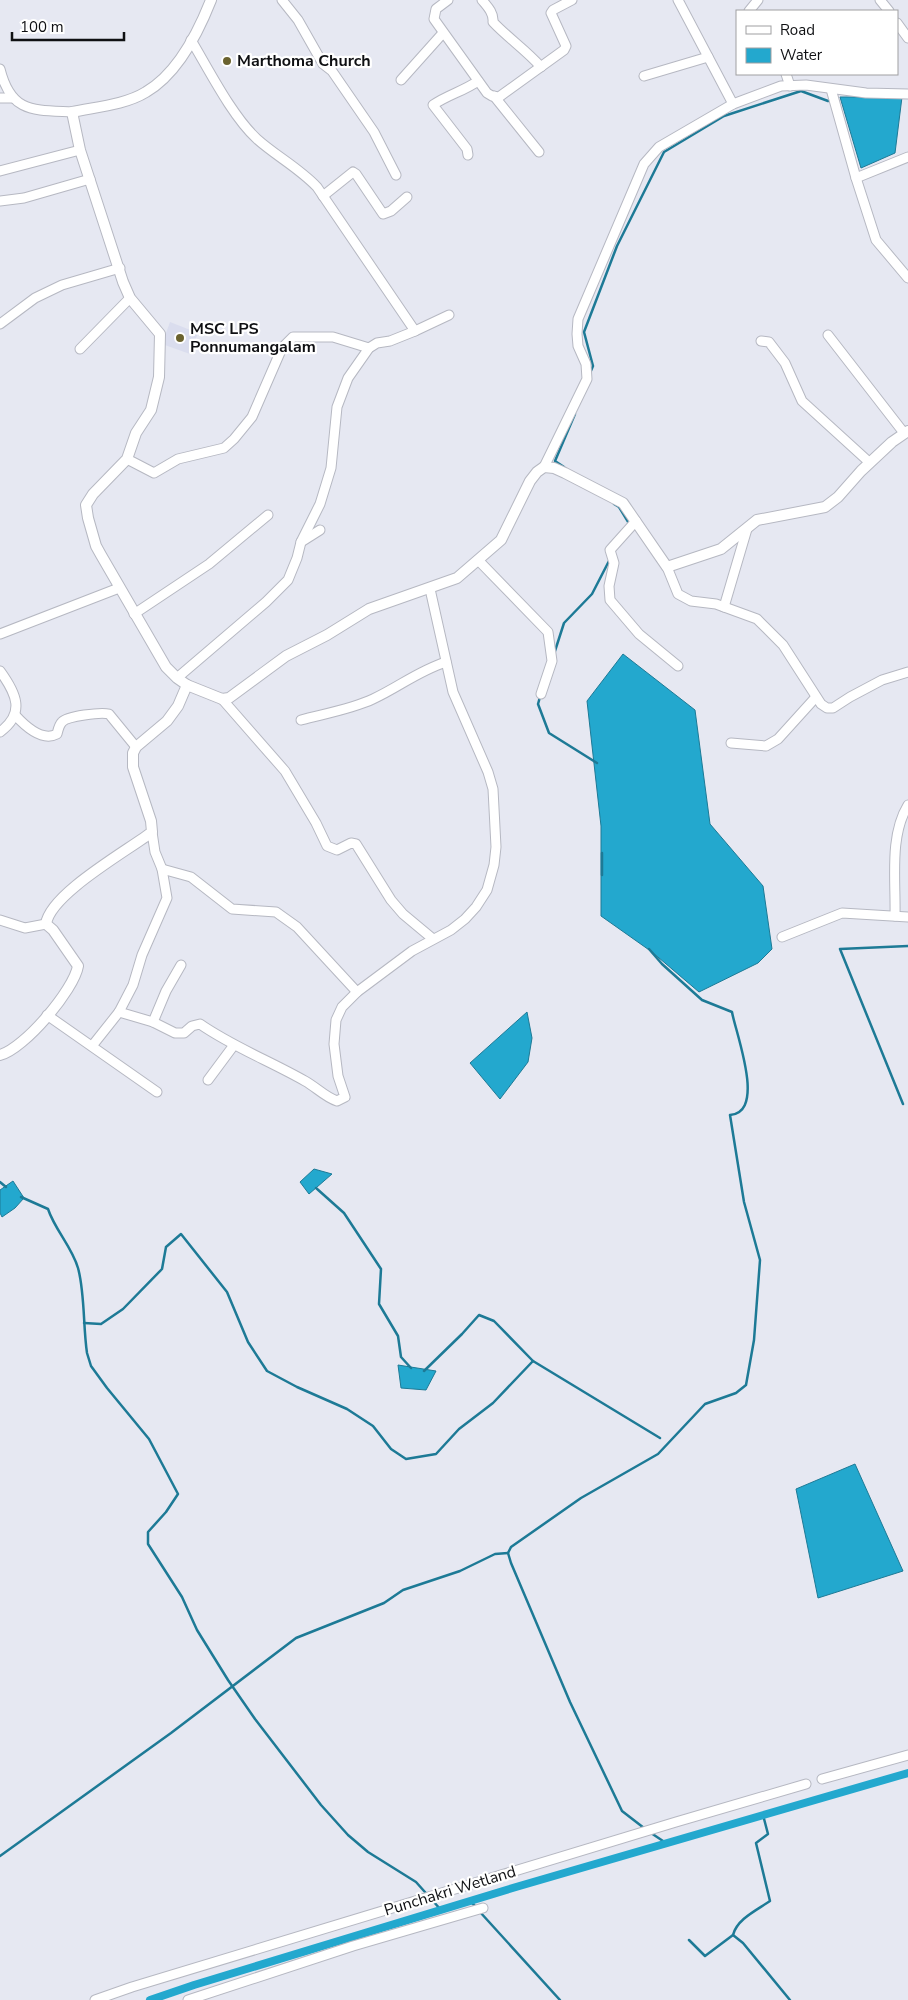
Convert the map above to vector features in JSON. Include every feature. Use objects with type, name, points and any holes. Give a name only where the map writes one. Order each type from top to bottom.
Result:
[{"type":"street","points":[[1,74],[13,98],[26,108],[72,112],[127,100],[145,93],[164,78],[191,40],[211,0]]},
{"type":"street","points":[[282,0],[298,20],[324,64],[332,71],[374,132],[396,175]]},
{"type":"street","points":[[448,0],[436,9],[434,19],[487,93],[499,97],[564,50],[566,46],[551,13],[572,0]]},
{"type":"street","points":[[482,0],[494,18],[493,22],[530,55],[540,67]]},
{"type":"street","points":[[678,0],[733,104]]},
{"type":"street","points":[[750,10],[758,0]]},
{"type":"street","points":[[898,24],[908,38]]},
{"type":"street","points":[[401,80],[443,33]]},
{"type":"street","points":[[191,40],[243,124],[258,139],[308,178],[323,196],[415,332]]},
{"type":"street","points":[[644,76],[708,56]]},
{"type":"street","points":[[786,75],[790,86]]},
{"type":"street","points":[[468,155],[467,148],[433,105],[441,99],[456,94],[478,81]]},
{"type":"street","points":[[222,699],[229,698],[242,690],[286,656],[327,635],[369,609],[457,578],[501,540],[530,481],[544,467],[587,379],[586,364],[578,346],[578,319],[644,164],[659,147],[733,104],[781,86],[806,85],[866,93],[908,94]]},
{"type":"street","points":[[831,89],[876,240],[908,278]]},
{"type":"street","points":[[494,96],[539,152]]},
{"type":"street","points":[[0,98],[13,98]]},
{"type":"street","points":[[72,112],[80,150],[123,282],[130,298],[160,334],[159,377],[152,410],[136,433],[127,459],[93,494],[86,505],[96,546],[166,667],[187,685],[222,699],[285,771],[316,823],[327,846],[337,850],[351,843],[356,844],[391,900],[403,914],[433,939]]},
{"type":"street","points":[[0,171],[80,150]]},
{"type":"street","points":[[856,178],[908,157]]},
{"type":"street","points":[[323,196],[353,172],[383,214],[407,197]]},
{"type":"street","points":[[0,201],[24,198],[90,179]]},
{"type":"street","points":[[0,324],[42,295],[62,285],[120,268]]},
{"type":"street","points":[[80,349],[130,298]]},
{"type":"street","points":[[177,678],[266,602],[288,580],[301,542],[320,504],[331,468],[337,407],[348,378],[369,348],[378,343],[390,341],[415,332],[449,315]]},
{"type":"street","points":[[668,567],[721,550],[757,520],[825,507],[838,497],[870,462],[906,432],[828,336]]},
{"type":"street","points":[[127,459],[154,473],[178,459],[224,448],[252,417],[282,348],[293,337],[334,337],[369,348]]},
{"type":"street","points":[[761,341],[769,342],[785,363],[802,401],[870,462]]},
{"type":"street","points":[[544,467],[554,468],[565,473],[623,503],[668,567],[678,594],[691,601],[716,604],[756,620],[783,644],[816,697],[827,708],[833,708],[882,680],[908,672]]},
{"type":"street","points":[[134,614],[209,564],[268,515]]},
{"type":"street","points":[[636,521],[610,550],[614,563],[610,586],[610,600],[640,634],[678,666]]},
{"type":"street","points":[[724,607],[747,529]]},
{"type":"street","points":[[301,542],[320,530]]},
{"type":"street","points":[[478,560],[548,632],[552,661],[541,694]]},
{"type":"street","points":[[0,634],[119,588]]},
{"type":"street","points":[[119,1012],[153,1022],[180,1034],[196,1024],[200,1024],[234,1045],[307,1081],[331,1099],[338,1101],[345,1097],[338,1076],[335,1052],[336,1020],[342,1007],[357,992],[412,951],[451,930],[465,919],[487,890],[494,865],[496,847],[493,789],[488,772],[453,692],[430,589]]},
{"type":"street","points":[[301,720],[370,700],[406,682],[417,672],[446,662]]},
{"type":"street","points":[[0,671],[11,686],[15,696],[16,715],[6,728],[0,732]]},
{"type":"street","points":[[92,1046],[119,1012],[133,985],[142,955],[167,898],[148,811],[133,767],[133,753],[136,747],[167,721],[178,706],[187,685]]},
{"type":"street","points":[[731,743],[766,746],[778,739],[816,697]]},
{"type":"street","points":[[16,715],[31,730],[52,736],[57,734],[64,720],[91,714],[109,714],[136,747]]},
{"type":"street","points":[[895,916],[896,837],[899,822],[908,805]]},
{"type":"street","points":[[0,1055],[28,1038],[56,1006],[76,976],[78,966],[46,924],[47,915],[59,901],[105,865],[152,832]]},
{"type":"street","points":[[162,869],[191,877],[232,909],[276,912],[297,927],[357,992]]},
{"type":"street","points":[[782,937],[842,913],[908,917]]},
{"type":"street","points":[[0,920],[25,928],[46,924]]},
{"type":"street","points":[[153,1022],[166,991],[181,965]]},
{"type":"street","points":[[47,1015],[156,1092]]},
{"type":"street","points":[[208,1080],[234,1045]]},
{"type":"street","points":[[822,1780],[908,1755]]},
{"type":"street","name":"Punchakri Wetland","points":[[95,2000],[132,1987],[806,1784]]},
{"type":"street","name":"Punchakri Wetland","points":[[188,2000],[353,1946],[483,1908]]},
{"type":"shaded area","name":"MSC LPS Ponnumangalam","points":[[170,322],[198,333],[190,354],[162,344]]},
{"type":"water","points":[[840,97],[902,97],[895,153],[861,168]]},
{"type":"water","points":[[623,654],[695,710],[710,824],[763,886],[772,949],[758,963],[699,992],[652,952],[601,916],[601,826],[587,701]]},
{"type":"water","points":[[527,1012],[532,1038],[528,1062],[500,1099],[470,1063]]},
{"type":"water","points":[[314,1169],[332,1174],[309,1194],[300,1182]]},
{"type":"water","points":[[13,1181],[24,1198],[15,1208],[2,1217],[0,1213],[0,1190]]},
{"type":"water","points":[[398,1365],[436,1371],[426,1390],[401,1388]]},
{"type":"water","points":[[855,1464],[903,1571],[818,1598],[796,1489]]},
{"type":"waterway","points":[[590,373],[593,366],[584,332],[617,246],[664,152],[724,116],[801,91],[828,101]]},
{"type":"waterway","points":[[564,467],[555,461],[575,414]]},
{"type":"waterway","points":[[614,504],[619,507],[630,525]]},
{"type":"waterway","points":[[554,654],[564,623],[592,594],[610,559]]},
{"type":"waterway","points":[[540,697],[538,704],[549,733],[597,763]]},
{"type":"waterway","points":[[602,853],[602,875]]},
{"type":"waterway","points":[[903,1104],[840,949],[908,946]]},
{"type":"waterway","points":[[644,1828],[622,1811],[570,1702],[508,1553],[511,1547],[581,1498],[658,1454],[705,1404],[736,1393],[746,1385],[754,1340],[760,1260],[744,1202],[730,1115],[741,1111],[746,1101],[748,1087],[742,1052],[732,1012],[702,1000],[662,964],[649,949]]},
{"type":"waterway","points":[[0,1182],[6,1187]]},
{"type":"waterway","points":[[316,1188],[344,1213],[381,1269],[379,1304],[398,1336],[401,1357],[411,1368]]},
{"type":"waterway","points":[[21,1197],[48,1209],[72,1253],[80,1278],[87,1353],[91,1366],[149,1439],[178,1494],[166,1512],[148,1532],[148,1544],[182,1597],[197,1630],[255,1719],[321,1805],[348,1835],[368,1852],[416,1882],[441,1910]]},
{"type":"waterway","points":[[84,1323],[101,1324],[123,1309],[162,1269],[166,1247],[181,1234],[227,1292],[248,1342],[267,1371],[297,1387],[347,1409],[373,1426],[391,1449],[406,1459],[436,1454],[459,1429],[493,1403],[533,1361],[660,1438]]},
{"type":"waterway","points":[[424,1371],[479,1315],[494,1321],[533,1361]]},
{"type":"waterway","points":[[0,1856],[171,1733],[296,1638],[384,1603],[403,1590],[460,1571],[495,1554],[508,1553]]},
{"type":"waterway","points":[[150,2000],[516,1887],[908,1773]]},
{"type":"waterway","points":[[733,1935],[735,1929],[743,1920],[770,1901],[756,1843],[768,1834],[763,1815]]},
{"type":"waterway","points":[[651,1833],[666,1843]]},
{"type":"waterway","points":[[470,1901],[477,1908]]},
{"type":"waterway","points":[[480,1912],[560,2000]]},
{"type":"waterway","points":[[689,1940],[705,1956],[733,1935],[743,1943],[790,2000]]},
{"type":"place","name":"Marthoma Church","points":[[227,61]]},
{"type":"place","name":"MSC LPS Ponnumangalam","points":[[180,338]]}]
